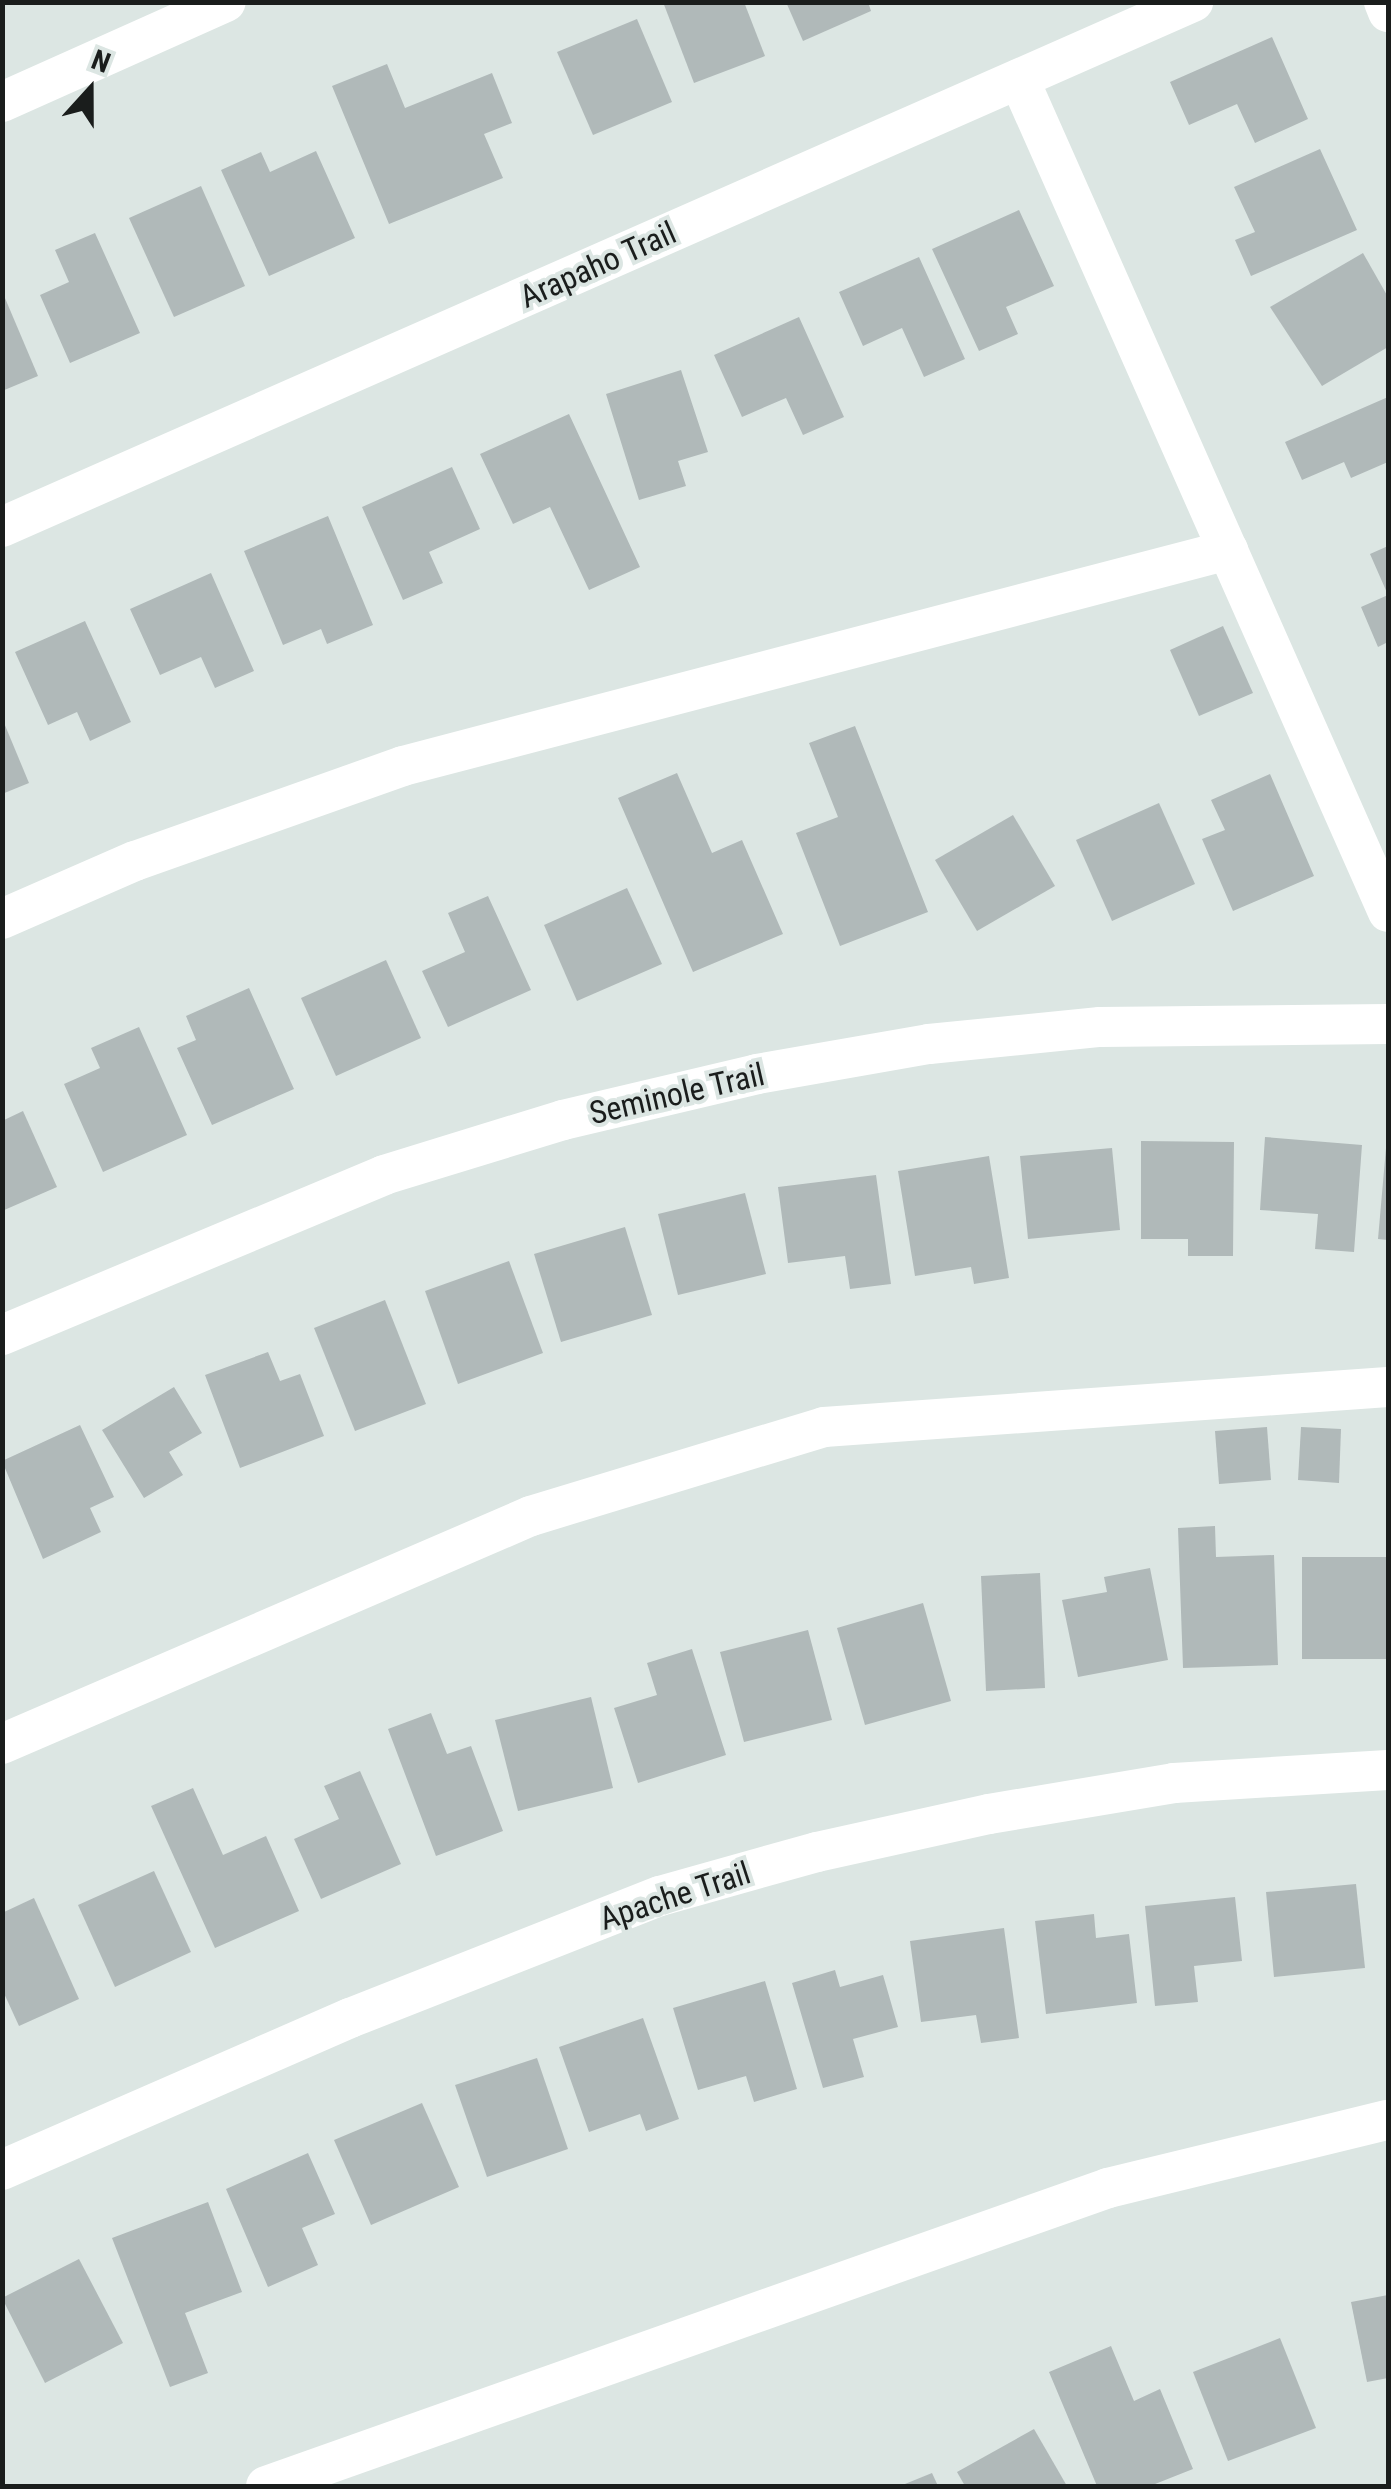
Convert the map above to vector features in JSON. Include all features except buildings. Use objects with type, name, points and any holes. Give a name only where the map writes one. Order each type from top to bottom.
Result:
[{"type":"street","points":[[2,102],[226,2]]},
{"type":"street","name":"Arapaho Trail","points":[[2,527],[1193,2]]},
{"type":"street","points":[[1384,2],[1388,12]]},
{"type":"street","points":[[1019,79],[1388,912]]},
{"type":"street","points":[[2,919],[134,861],[403,766],[1228,550]]},
{"type":"street","name":"Seminole Trail","points":[[2,1335],[384,1175],[563,1120],[757,1074],[929,1044],[1100,1027],[1388,1024]]},
{"type":"street","points":[[2,1744],[531,1516],[824,1426],[1388,1387]]},
{"type":"street","name":"Apache Trail","points":[[2,2170],[350,2018],[695,1886],[989,1814],[1156,1786],[1388,1770]]},
{"type":"street","points":[[266,2486],[1108,2188],[1388,2120]]}]
